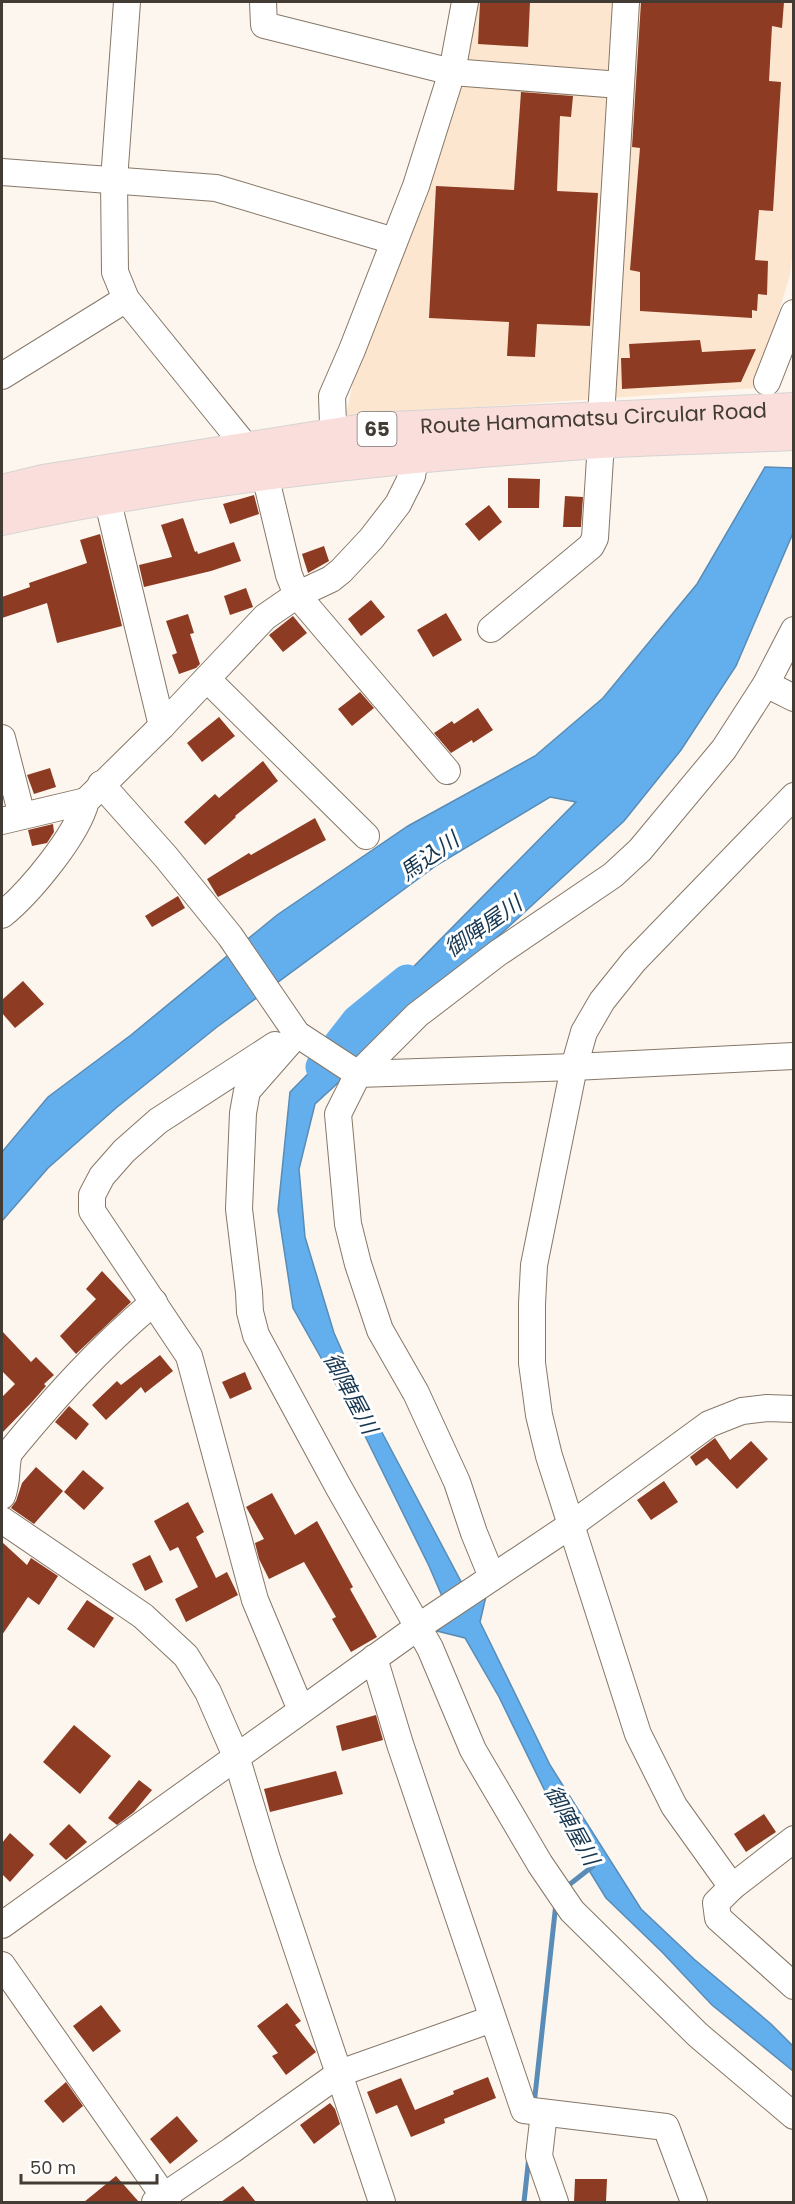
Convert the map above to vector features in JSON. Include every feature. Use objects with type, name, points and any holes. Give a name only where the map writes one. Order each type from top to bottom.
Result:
[{"type":"main road","name":"Route Hamamatsu Circular Road","points":[[2,519],[107,498],[335,465],[415,457],[757,410],[794,409]]},
{"type":"main road","name":"Route Hamamatsu Circular Road","points":[[757,410],[794,434]]},
{"type":"main road","name":"Route Hamamatsu Circular Road","points":[[2,491],[246,447],[370,429],[601,430]]},
{"type":"street","points":[[127,2],[114,180],[116,272],[126,299],[246,447]]},
{"type":"street","points":[[262,2],[264,25],[452,72],[620,85]]},
{"type":"street","points":[[335,465],[332,396],[416,186],[452,72],[465,2]]},
{"type":"street","points":[[491,630],[591,546],[595,538],[626,2]]},
{"type":"street","points":[[2,172],[216,188],[394,241]]},
{"type":"street","points":[[2,376],[126,299]]},
{"type":"street","points":[[757,410],[794,313]]},
{"type":"street","points":[[2,915],[27,891],[55,855],[94,793],[162,726],[265,617],[297,595],[336,575],[371,539],[398,504],[412,476],[415,457]]},
{"type":"street","points":[[265,475],[289,575],[297,595],[447,771]]},
{"type":"street","points":[[107,498],[162,726]]},
{"type":"street","points":[[488,1580],[457,1482],[416,1394],[380,1330],[358,1264],[348,1224],[338,1114],[358,1074],[417,1015],[498,953],[613,875],[640,849],[724,749],[766,684],[794,630]]},
{"type":"street","points":[[207,679],[366,836]]},
{"type":"street","points":[[766,684],[794,698]]},
{"type":"street","points":[[2,738],[12,818],[94,793]]},
{"type":"street","points":[[94,793],[166,857],[230,936],[293,1027],[358,1074],[573,1067],[794,1056]]},
{"type":"street","points":[[732,1887],[674,1806],[638,1734],[549,1456],[539,1415],[531,1338],[534,1265],[573,1067],[584,1032],[602,1001],[628,969],[794,796]]},
{"type":"street","points":[[293,1027],[280,1041],[158,1121],[124,1152],[102,1176],[92,1195],[92,1212],[189,1356],[255,1600],[301,1710]]},
{"type":"street","points":[[293,1027],[247,1091],[243,1113],[239,1209],[250,1312],[256,1335],[286,1392],[422,1624],[473,1750],[532,1853],[572,1911],[698,2035],[794,2116]]},
{"type":"street","points":[[2,1496],[9,1453],[56,1395],[114,1335],[154,1302]]},
{"type":"street","points":[[2,1925],[374,1658],[571,1525],[709,1424],[742,1411],[794,1409]]},
{"type":"street","points":[[2,1520],[143,1616],[186,1656],[208,1692],[236,1756],[267,1859],[382,2202]]},
{"type":"street","points":[[374,1658],[400,1744],[492,2019],[534,2111],[539,2156],[555,2202]]},
{"type":"street","points":[[794,1839],[732,1887],[716,1903],[718,1918],[794,1986]]},
{"type":"street","points":[[2,1965],[162,2200],[340,2073],[492,2019]]},
{"type":"street","points":[[534,2111],[666,2127],[694,2202]]},
{"type":"shaded area","points":[[472,2],[793,2],[793,248],[790,275],[756,388],[346,416],[355,372]]},
{"type":"water","name":"馬込川","points":[[765,467],[793,468],[793,533],[736,666],[681,750],[624,821],[315,1104],[299,1169],[305,1237],[334,1333],[360,1391],[473,1604],[487,1592],[480,1622],[550,1765],[641,1909],[793,2046],[793,2071],[712,2005],[606,1898],[563,1828],[499,1697],[465,1638],[437,1631],[451,1617],[429,1566],[364,1434],[293,1308],[278,1210],[290,1092],[576,802],[550,797],[437,865],[217,1027],[116,1108],[48,1168],[2,1221],[2,1152],[48,1097],[131,1035],[277,915],[408,826],[535,756],[603,698],[697,584]]},
{"type":"building","points":[[480,2],[530,2],[528,47],[478,44]]},
{"type":"building","points":[[641,2],[784,2],[782,28],[772,26],[769,81],[781,82],[773,211],[759,210],[755,260],[768,261],[767,295],[758,294],[757,311],[752,310],[752,318],[640,311],[640,272],[630,270],[640,148],[632,147]]},
{"type":"building","points":[[521,92],[573,96],[571,117],[560,116],[557,191],[598,193],[590,326],[537,324],[535,357],[507,356],[509,322],[429,318],[436,186],[514,190]]},
{"type":"building","points":[[700,340],[702,352],[756,349],[741,382],[622,389],[621,358],[630,358],[629,344]]},
{"type":"building","points":[[508,478],[540,479],[539,508],[508,508]]},
{"type":"building","points":[[254,495],[259,514],[230,524],[223,504]]},
{"type":"building","points":[[565,496],[583,497],[581,527],[563,527]]},
{"type":"building","points":[[489,505],[502,522],[479,541],[465,524]]},
{"type":"building","points":[[183,518],[195,552],[197,551],[198,554],[234,542],[241,561],[211,571],[144,587],[139,565],[172,557],[161,525]]},
{"type":"building","points":[[100,534],[122,626],[57,643],[47,603],[2,618],[2,597],[30,587],[29,583],[87,563],[80,540]]},
{"type":"building","points":[[324,546],[329,561],[308,573],[302,554]]},
{"type":"building","points":[[246,588],[253,607],[230,615],[224,596]]},
{"type":"building","points":[[371,600],[385,617],[361,636],[348,619]]},
{"type":"building","points":[[446,613],[462,640],[433,657],[417,630]]},
{"type":"building","points":[[188,614],[194,633],[190,634],[200,664],[196,668],[179,674],[172,655],[177,653],[166,621]]},
{"type":"building","points":[[293,616],[307,633],[283,652],[269,635]]},
{"type":"building","points":[[360,692],[374,708],[352,726],[338,709]]},
{"type":"building","points":[[478,708],[493,730],[451,753],[434,733],[452,721],[454,724]]},
{"type":"building","points":[[219,717],[235,736],[202,762],[187,743]]},
{"type":"building","points":[[263,761],[278,781],[235,816],[205,845],[184,822],[215,794],[219,798]]},
{"type":"building","points":[[50,768],[56,787],[34,794],[27,775]]},
{"type":"building","points":[[315,818],[326,840],[218,897],[207,879],[249,853],[251,855]]},
{"type":"building","points":[[53,824],[54,832],[47,843],[32,846],[28,830]]},
{"type":"building","points":[[178,896],[185,908],[152,927],[145,916]]},
{"type":"building","points":[[23,981],[44,1004],[15,1028],[2,1013],[2,1000]]},
{"type":"building","points":[[102,1271],[131,1302],[76,1354],[60,1336],[96,1299],[86,1289]]},
{"type":"building","points":[[2,1331],[31,1362],[36,1357],[54,1375],[2,1433],[2,1397],[15,1384],[2,1371]]},
{"type":"building","points":[[160,1355],[173,1371],[145,1393],[141,1387],[106,1420],[92,1405],[117,1381],[121,1385]]},
{"type":"building","points":[[245,1372],[252,1389],[230,1399],[222,1382]]},
{"type":"building","points":[[69,1406],[89,1424],[76,1440],[55,1422]]},
{"type":"building","points":[[715,1438],[730,1460],[751,1441],[768,1459],[737,1489],[707,1458],[696,1466],[690,1457]]},
{"type":"building","points":[[36,1467],[63,1491],[34,1524],[11,1508],[22,1483]]},
{"type":"building","points":[[83,1470],[104,1488],[84,1510],[64,1492]]},
{"type":"building","points":[[664,1481],[678,1502],[651,1520],[637,1500]]},
{"type":"building","points":[[272,1493],[295,1535],[317,1521],[353,1587],[350,1589],[377,1637],[351,1652],[332,1619],[336,1617],[304,1562],[269,1579],[259,1559],[255,1543],[264,1539],[246,1507]]},
{"type":"building","points":[[188,1502],[204,1532],[196,1537],[216,1578],[227,1572],[238,1595],[186,1622],[175,1599],[198,1587],[178,1547],[170,1551],[154,1521]]},
{"type":"building","points":[[2,1542],[27,1565],[31,1558],[58,1576],[39,1605],[28,1597],[2,1635]]},
{"type":"building","points":[[150,1555],[163,1582],[145,1591],[132,1564]]},
{"type":"building","points":[[87,1600],[114,1618],[94,1648],[67,1629]]},
{"type":"building","points":[[376,1715],[383,1740],[342,1751],[336,1726]]},
{"type":"building","points":[[74,1725],[111,1756],[80,1794],[43,1762]]},
{"type":"building","points":[[336,1771],[343,1794],[270,1812],[264,1789]]},
{"type":"building","points":[[139,1780],[152,1790],[134,1812],[117,1825],[108,1818]]},
{"type":"building","points":[[764,1814],[776,1832],[746,1852],[734,1834]]},
{"type":"building","points":[[69,1824],[87,1842],[66,1860],[49,1844]]},
{"type":"building","points":[[10,1833],[34,1855],[10,1882],[2,1874],[2,1843]]},
{"type":"building","points":[[287,2003],[301,2021],[295,2025],[316,2052],[286,2075],[272,2056],[278,2053],[257,2026]]},
{"type":"building","points":[[101,2005],[121,2031],[93,2052],[73,2026]]},
{"type":"building","points":[[488,2077],[496,2098],[444,2119],[445,2123],[411,2137],[397,2105],[376,2114],[367,2092],[401,2078],[415,2110]]},
{"type":"building","points":[[66,2082],[83,2106],[63,2123],[44,2101]]},
{"type":"building","points":[[330,2103],[335,2109],[340,2124],[314,2144],[300,2125]]},
{"type":"building","points":[[177,2116],[198,2141],[170,2164],[150,2139]]},
{"type":"building","points":[[116,2176],[139,2202],[84,2202]]},
{"type":"building","points":[[575,2179],[607,2179],[606,2202],[574,2202]]},
{"type":"building","points":[[243,2186],[256,2202],[221,2202]]},
{"type":"waterway","name":"御陣屋川","points":[[322,1067],[358,1021],[407,981]]},
{"type":"waterway","points":[[565,1888],[593,1866]]},
{"type":"waterway","points":[[534,2105],[556,1903]]},
{"type":"waterway","points":[[524,2202],[529,2156]]}]
